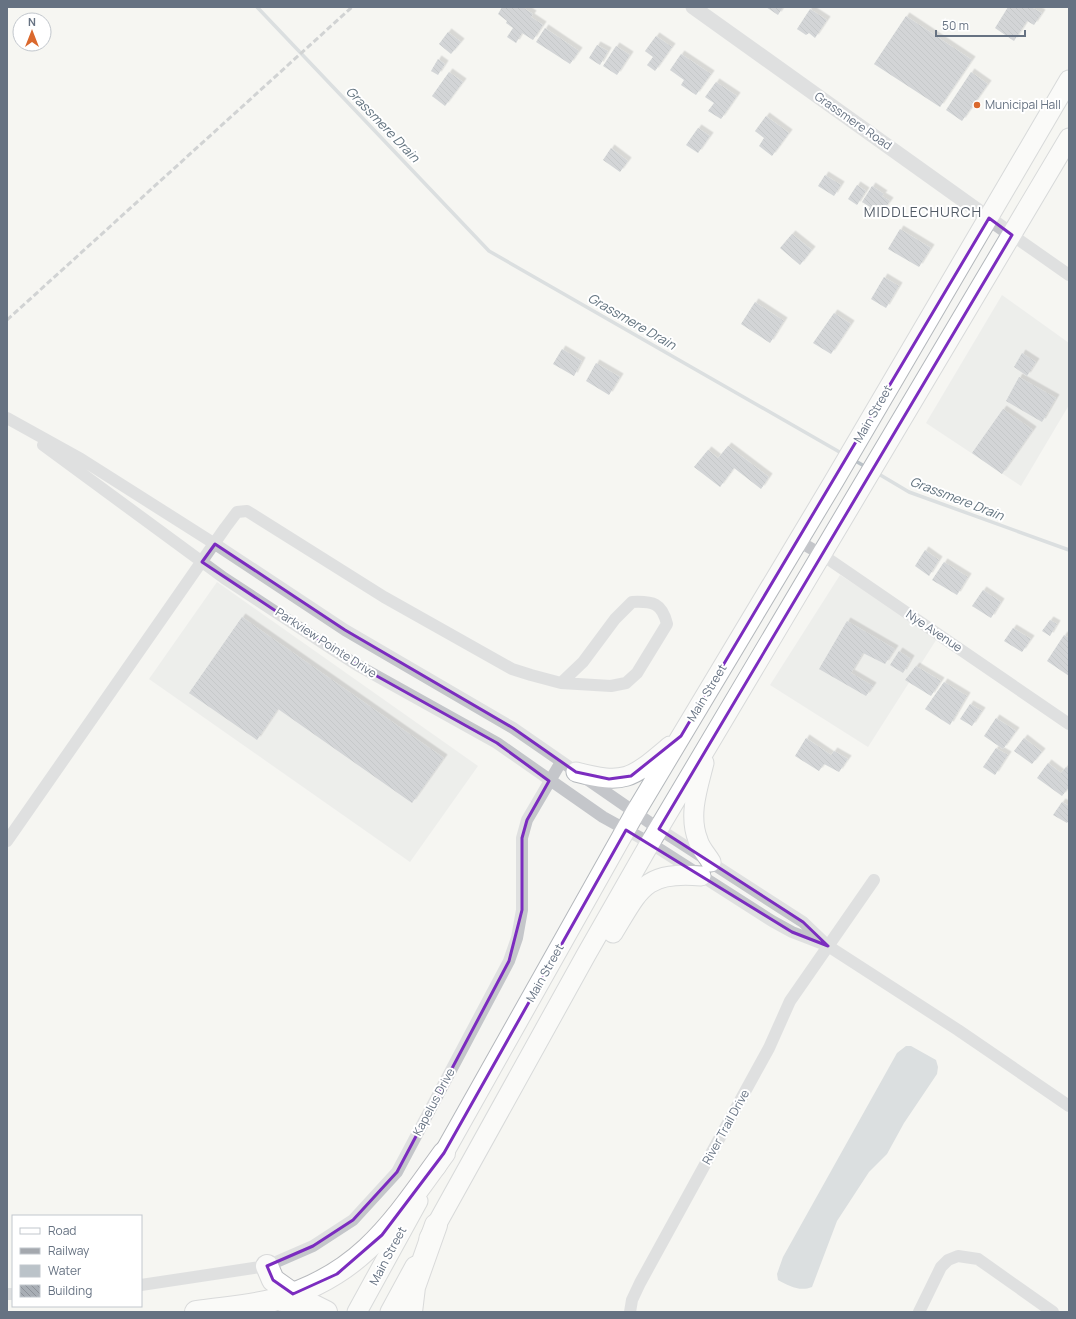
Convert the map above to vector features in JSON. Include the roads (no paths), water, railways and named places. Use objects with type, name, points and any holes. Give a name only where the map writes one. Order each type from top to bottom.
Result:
[{"type":"highway","points":[[196,1312],[291,1298],[337,1274],[382,1235],[444,1153]]},
{"type":"highway","points":[[411,1312],[414,1287],[436,1225]]},
{"type":"highway","points":[[267,1266],[273,1280],[291,1298],[326,1312]]},
{"type":"main road","name":"Main Street","points":[[357,1312],[444,1153],[635,813],[834,481],[1069,80]]},
{"type":"main road","points":[[390,1312],[436,1225],[654,836],[1069,138]]},
{"type":"main road","points":[[568,767],[609,779],[631,776],[682,736]]},
{"type":"main road","points":[[586,955],[610,938],[639,891],[649,882],[661,877],[706,869],[694,820],[695,801],[707,746]]},
{"type":"street","name":"Grassmere Road","points":[[694,7],[1012,235]]},
{"type":"street","points":[[1012,235],[1069,275]]},
{"type":"street","name":"Parkview Pointe Drive","points":[[11,421],[81,460],[215,544],[345,630],[513,728],[635,813],[654,836]]},
{"type":"street","name":"Parkview Pointe Drive","points":[[11,421],[202,562],[357,665],[497,743],[603,817],[626,830],[654,836]]},
{"type":"street","points":[[7,841],[237,512],[247,511],[384,597],[512,668],[561,683],[611,686],[626,683],[637,673],[667,624],[664,612],[657,604],[645,601],[632,602],[615,619],[583,662],[561,683]]},
{"type":"street","name":"Nye Avenue","points":[[798,541],[821,554],[1069,724]]},
{"type":"street","name":"Kapelus Drive","points":[[142,1285],[267,1266],[312,1246],[353,1220],[397,1172],[509,961],[517,938],[522,910],[522,838],[527,820],[550,781],[568,767]]},
{"type":"street","points":[[654,836],[706,869],[803,922],[828,946],[958,1030],[1069,1106]]},
{"type":"street","points":[[654,836],[706,869],[792,932],[828,946]]},
{"type":"street","name":"River Trail Drive","points":[[630,1312],[632,1300],[640,1283],[770,1048],[790,1000],[874,880]]},
{"type":"street","points":[[919,1312],[941,1267],[948,1260],[958,1256],[978,1259],[1053,1312]]},
{"type":"water","points":[[906,1046],[911,1046],[936,1060],[938,1067],[937,1074],[904,1123],[887,1154],[869,1172],[837,1221],[812,1287],[799,1289],[778,1280],[777,1274],[783,1257],[897,1053]]},
{"type":"waterway","name":"Grassmere Drain","points":[[257,7],[489,251],[843,454]]},
{"type":"waterway","name":"Grassmere Drain","points":[[852,459],[866,467]]},
{"type":"waterway","name":"Grassmere Drain","points":[[877,473],[909,492],[1069,550]]},
{"type":"railway","points":[[7,320],[352,7]]},
{"type":"place","name":"Municipal Hall","points":[[977,105]]},
{"type":"district","name":"MIDDLECHURCH","points":[[923,212]]}]
